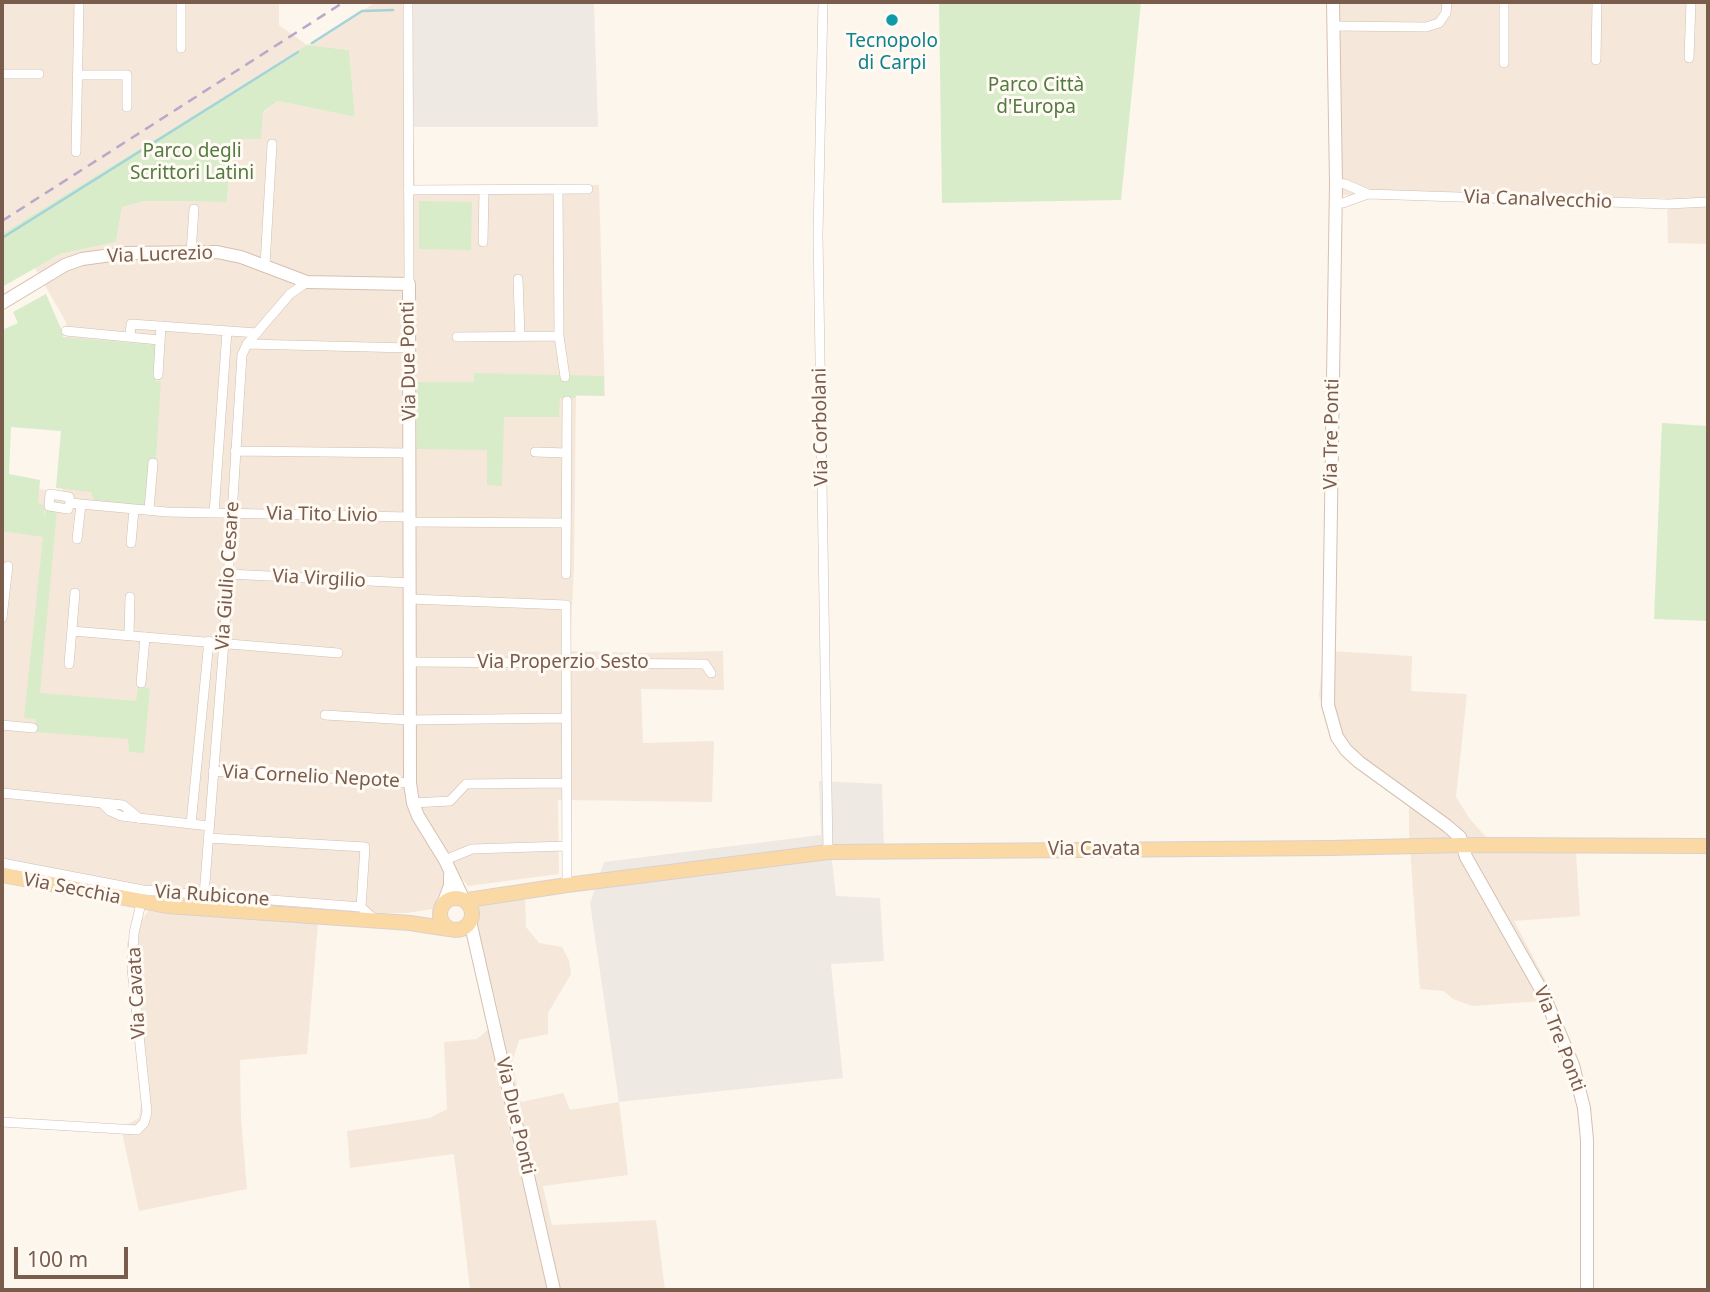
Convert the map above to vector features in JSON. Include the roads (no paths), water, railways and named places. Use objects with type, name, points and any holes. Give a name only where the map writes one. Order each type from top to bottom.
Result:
[{"type":"main road","name":"Via Cavata","points":[[141,903],[410,923],[467,912],[567,885],[828,852],[1318,849],[1445,845],[1708,846]]},
{"type":"main road","name":"Via Secchia","points":[[2,875],[141,903]]},
{"type":"main road","name":"Via Cavata","points":[[410,923],[424,920],[450,900],[467,912]]},
{"type":"main road","points":[[441,907],[440,920],[467,912]]},
{"type":"street","points":[[76,152],[79,2]]},
{"type":"street","points":[[181,2],[181,48]]},
{"type":"street","name":"Via Due Ponti","points":[[408,2],[409,720],[412,803],[447,865],[477,942],[554,1290]]},
{"type":"street","name":"Via Corbolani","points":[[823,2],[818,235],[828,852]]},
{"type":"street","name":"Via Tre Ponti","points":[[1333,2],[1336,202],[1328,705],[1337,737],[1346,750],[1470,845],[1466,857],[1543,993],[1576,1076],[1584,1108],[1587,1140],[1587,1290]]},
{"type":"street","points":[[1333,26],[1426,27],[1439,23],[1446,13],[1447,2]]},
{"type":"street","points":[[1504,2],[1504,63]]},
{"type":"street","points":[[1596,60],[1597,2]]},
{"type":"street","points":[[1689,58],[1691,2]]},
{"type":"street","points":[[2,74],[39,74]]},
{"type":"street","points":[[77,75],[127,75],[127,107]]},
{"type":"street","points":[[264,265],[272,144]]},
{"type":"street","name":"Via Canalvecchio","points":[[1336,183],[1368,194],[1668,204],[1708,202]]},
{"type":"street","points":[[558,189],[559,336],[565,377]]},
{"type":"street","points":[[408,190],[589,189]]},
{"type":"street","points":[[483,243],[484,190]]},
{"type":"street","name":"Via Canalvecchio","points":[[1336,202],[1343,203],[1368,194]]},
{"type":"street","points":[[191,253],[194,209]]},
{"type":"street","name":"Via Lucrezio","points":[[2,303],[55,270],[82,259],[126,253],[217,252],[241,257],[307,282],[409,284]]},
{"type":"street","points":[[518,279],[520,336]]},
{"type":"street","points":[[247,344],[290,294],[307,282]]},
{"type":"street","points":[[130,337],[131,324],[257,333]]},
{"type":"street","points":[[158,375],[161,326]]},
{"type":"street","points":[[66,331],[159,340]]},
{"type":"street","name":"Via Giulio Cesare","points":[[214,513],[227,331]]},
{"type":"street","points":[[457,337],[559,336]]},
{"type":"street","points":[[247,344],[409,348]]},
{"type":"street","name":"Via Giulio Cesare","points":[[204,895],[224,642],[242,355],[247,344]]},
{"type":"street","points":[[566,574],[567,401]]},
{"type":"street","points":[[235,452],[410,453]]},
{"type":"street","points":[[535,452],[566,453]]},
{"type":"street","points":[[149,510],[153,463]]},
{"type":"street","name":"Via Tito Livio","points":[[70,503],[233,514],[565,523]]},
{"type":"street","points":[[77,539],[81,504]]},
{"type":"street","points":[[131,543],[134,509]]},
{"type":"street","points":[[2,618],[8,566]]},
{"type":"street","name":"Via Virgilio","points":[[228,574],[410,583]]},
{"type":"street","points":[[69,664],[75,593]]},
{"type":"street","points":[[129,635],[130,597]]},
{"type":"street","points":[[410,600],[566,605],[567,885]]},
{"type":"street","points":[[72,631],[338,653]]},
{"type":"street","points":[[141,683],[145,637]]},
{"type":"street","name":"Via Giulio Cesare","points":[[191,824],[209,641]]},
{"type":"street","name":"Via Properzio Sesto","points":[[410,662],[705,664],[711,673]]},
{"type":"street","points":[[325,715],[409,720],[565,718]]},
{"type":"street","points":[[2,725],[33,728]]},
{"type":"street","name":"Via Cornelio Nepote","points":[[212,771],[410,783]]},
{"type":"street","points":[[412,803],[450,801],[466,784],[566,783]]},
{"type":"street","points":[[2,793],[102,803],[110,811],[139,819],[209,826]]},
{"type":"street","points":[[1435,817],[1445,845]]},
{"type":"street","points":[[208,838],[365,847],[361,907],[376,922]]},
{"type":"street","points":[[441,907],[450,886],[447,865],[472,849],[566,846]]},
{"type":"street","name":"Via Rubicone","points":[[2,863],[143,890],[361,907]]},
{"type":"street","name":"Via Cavata","points":[[2,1122],[136,1129],[144,1123],[147,1112],[132,968],[134,933],[141,903]]},
{"type":"waterway","points":[[312,43],[362,11],[393,10]]},
{"type":"waterway","points":[[2,238],[298,52]]},
{"type":"railway","points":[[2,221],[344,2]]},
{"type":"place","name":"Tecnopolo di Carpi","points":[[892,20]]},
{"type":"park label","name":"Parco Città d'Europa","points":[[1036,97]]},
{"type":"park label","name":"Parco degli Scrittori Latini","points":[[192,163]]}]
